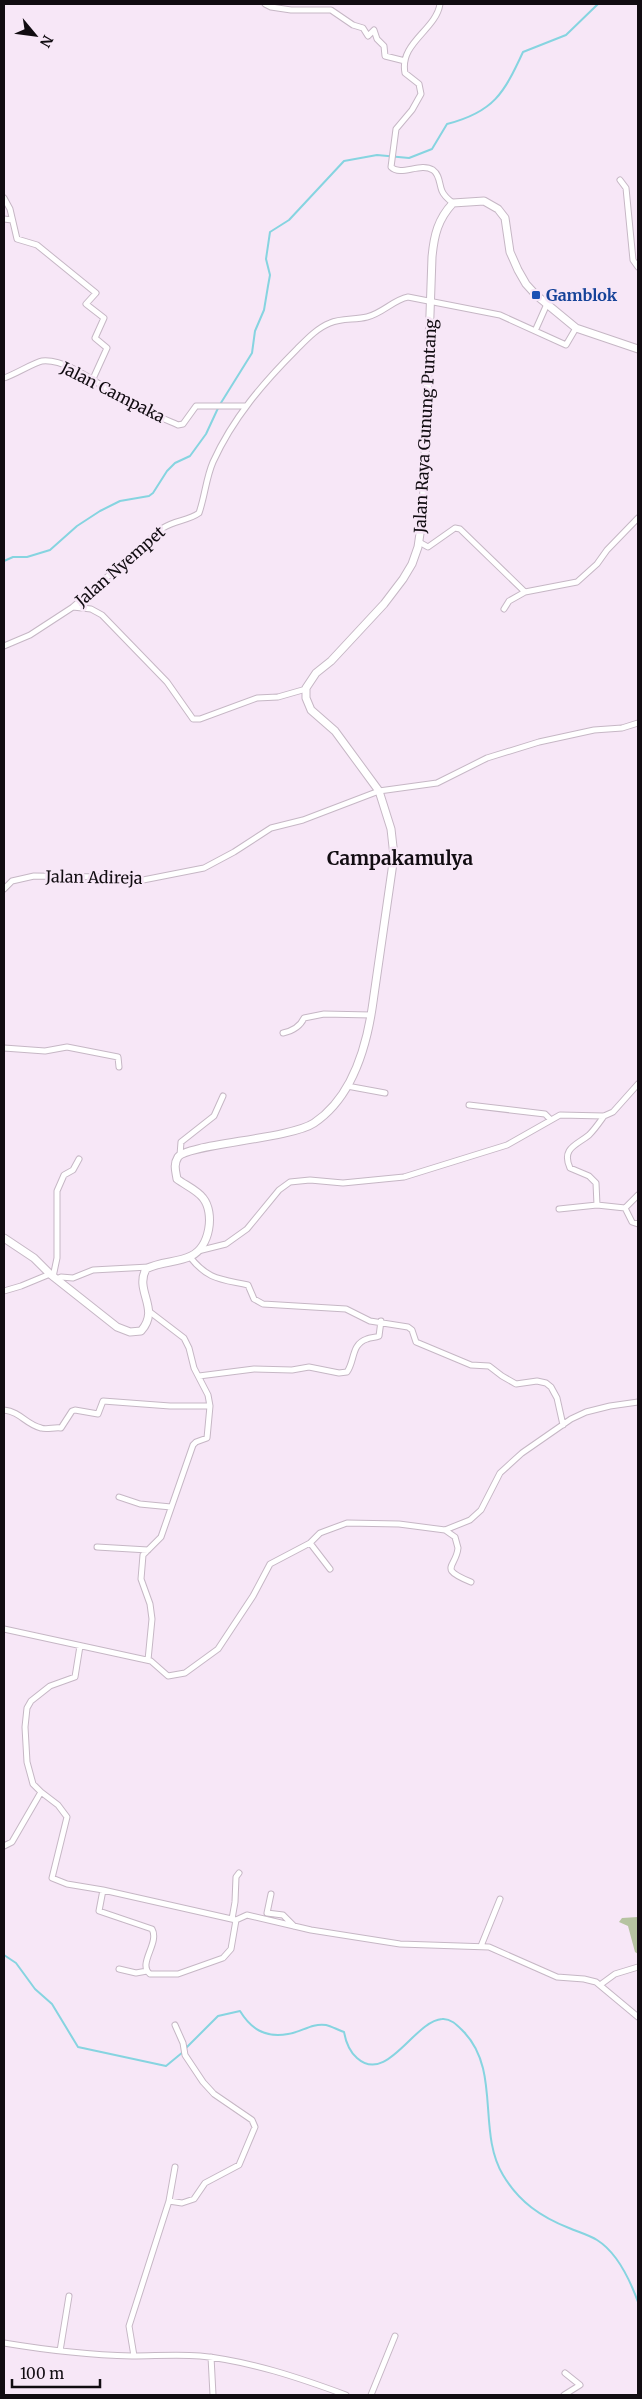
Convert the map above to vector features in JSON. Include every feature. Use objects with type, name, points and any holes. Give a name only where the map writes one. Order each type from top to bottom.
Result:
[{"type":"street","points":[[265,4],[271,7],[292,10],[331,10],[353,25],[359,25],[368,36],[374,30],[376,39],[384,46],[386,56],[405,61]]},
{"type":"street","points":[[440,4],[437,17],[413,45],[405,61],[405,73],[419,84],[421,94],[412,110],[398,126],[391,157],[391,167],[396,171],[424,168],[432,170],[438,175],[443,194],[453,203],[484,200],[502,213],[508,225],[510,252],[526,284],[576,328],[638,349]]},
{"type":"street","points":[[620,180],[626,188],[633,260],[638,267]]},
{"type":"street","points":[[4,198],[10,209],[17,239],[37,245],[96,292],[86,304],[104,318],[95,338],[107,348],[92,380]]},
{"type":"street","name":"Jalan Raya Gunung Puntang","points":[[306,689],[316,673],[344,646],[403,579],[412,564],[419,542],[423,513],[434,237],[439,221],[453,203]]},
{"type":"street","points":[[4,219],[12,220]]},
{"type":"street","name":"Jalan Nyempet","points":[[4,646],[30,635],[73,607],[120,568],[150,537],[174,521],[190,518],[199,513],[213,463],[226,436],[245,406],[308,338],[328,323],[368,317],[384,311],[401,298],[432,301],[500,315],[567,345],[576,328]]},
{"type":"street","points":[[535,331],[547,304]]},
{"type":"street","name":"Jalan Campaka","points":[[4,378],[19,373],[40,362],[49,361],[79,372],[128,402],[178,425],[183,424],[196,406],[245,406]]},
{"type":"street","points":[[504,609],[509,601],[525,592],[577,582],[597,564],[607,550],[638,518]]},
{"type":"street","points":[[419,542],[428,547],[455,528],[460,529],[525,592]]},
{"type":"street","points":[[73,607],[91,609],[102,615],[167,682],[189,716],[193,719],[200,719],[257,698],[278,696],[306,689],[306,698],[311,710],[335,731],[379,791],[391,829],[394,856],[371,1015],[357,1067],[347,1086],[325,1115],[312,1124],[263,1138],[190,1150],[180,1155]]},
{"type":"street","name":"Jalan Adireja","points":[[4,889],[12,881],[34,876],[104,877],[138,881],[204,868],[234,852],[271,828],[303,820],[379,791],[437,783],[487,758],[539,742],[594,730],[622,728],[638,723]]},
{"type":"street","points":[[283,1033],[293,1030],[304,1018],[321,1014],[371,1015]]},
{"type":"street","points":[[4,1048],[45,1051],[66,1047],[118,1057],[119,1067]]},
{"type":"street","points":[[597,1206],[596,1183],[590,1176],[570,1168],[567,1155],[570,1148],[589,1134],[604,1116],[612,1112],[638,1084]]},
{"type":"street","points":[[347,1086],[385,1093]]},
{"type":"street","points":[[4,1290],[53,1276],[73,1278],[93,1270],[150,1267],[190,1257],[198,1251],[206,1240],[210,1211],[201,1195],[177,1179],[174,1167],[180,1155],[182,1142],[214,1116],[223,1096]]},
{"type":"street","points":[[469,1105],[545,1114],[550,1119]]},
{"type":"street","points":[[198,1251],[226,1244],[248,1229],[279,1190],[290,1182],[310,1180],[343,1183],[404,1177],[507,1145],[560,1115],[604,1116]]},
{"type":"street","points":[[53,1276],[57,1249],[57,1190],[64,1175],[73,1170],[79,1159]]},
{"type":"street","points":[[559,1209],[597,1206],[625,1208],[638,1195]]},
{"type":"street","points":[[625,1208],[632,1222],[638,1224]]},
{"type":"street","points":[[4,1238],[34,1258],[53,1276],[124,1331],[136,1333],[145,1326],[150,1312],[143,1287],[144,1273],[150,1267]]},
{"type":"street","points":[[190,1257],[201,1271],[220,1280],[248,1285],[254,1299],[263,1304],[346,1308],[370,1321],[381,1321],[408,1327],[412,1330],[416,1342],[471,1365],[489,1366],[516,1384],[537,1381],[546,1384],[551,1387],[557,1398],[563,1425]]},
{"type":"street","points":[[148,1660],[151,1612],[141,1579],[143,1555],[161,1537],[192,1447],[196,1442],[207,1438],[209,1434],[210,1406],[208,1395],[184,1338],[150,1312]]},
{"type":"street","points":[[199,1376],[254,1368],[292,1370],[309,1367],[339,1374],[347,1372],[352,1362],[352,1352],[368,1338],[379,1336],[381,1321]]},
{"type":"street","points":[[4,1410],[17,1412],[31,1424],[45,1429],[61,1428],[73,1410],[98,1414],[103,1401],[170,1406],[210,1406]]},
{"type":"street","points":[[445,1530],[474,1517],[507,1465],[563,1425],[586,1412],[638,1402]]},
{"type":"street","points":[[120,1497],[140,1504],[171,1507]]},
{"type":"street","points":[[4,1629],[148,1660],[168,1676],[185,1673],[218,1649],[253,1596],[270,1564],[310,1543],[320,1533],[347,1523],[399,1524],[445,1530],[455,1537],[458,1548],[451,1563],[452,1571],[470,1582]]},
{"type":"street","points":[[310,1543],[330,1568]]},
{"type":"street","points":[[97,1547],[148,1550]]},
{"type":"street","points":[[80,1646],[75,1677],[50,1686],[31,1701],[27,1708],[25,1726],[26,1758],[33,1784],[63,1810],[67,1817],[52,1878],[68,1884],[234,1919],[247,1915],[295,1926],[400,1944],[488,1947],[556,1977],[584,1979],[600,1985],[638,2018]]},
{"type":"street","points":[[4,1846],[12,1842],[41,1792]]},
{"type":"street","points":[[119,1969],[136,1973],[178,1974],[223,1958],[231,1949],[236,1877],[239,1873]]},
{"type":"street","points":[[103,1890],[99,1911],[149,1928],[154,1932],[154,1941],[148,1957],[147,1972]]},
{"type":"street","points":[[271,1894],[267,1913],[283,1915],[295,1926]]},
{"type":"street","points":[[481,1946],[500,1899]]},
{"type":"street","points":[[600,1985],[615,1974],[638,1967]]},
{"type":"street","points":[[169,2201],[182,2202],[194,2199],[205,2183],[239,2165],[255,2127],[252,2120],[214,2094],[203,2082],[185,2055],[175,2024]]},
{"type":"street","points":[[134,2356],[129,2326],[169,2201],[174,2167]]},
{"type":"street","points":[[60,2351],[69,2296]]},
{"type":"street","points":[[372,2395],[395,2336]]},
{"type":"street","points":[[4,2343],[60,2351],[134,2356],[163,2353],[211,2357],[260,2368],[346,2395]]},
{"type":"street","points":[[211,2357],[213,2395]]},
{"type":"street","points":[[564,2395],[580,2384],[565,2373]]},
{"type":"green space","points":[[638,1917],[638,1954],[635,1952],[628,1926],[619,1922],[622,1918]]},
{"type":"waterway","points":[[4,561],[13,557],[27,557],[50,550],[77,526],[100,511],[120,501],[149,496],[175,463],[190,456],[206,434],[219,406],[252,353],[255,331],[264,310],[270,275],[266,259],[270,232],[289,220],[344,161],[377,155],[409,158],[432,149],[447,124],[476,113],[496,99],[510,79],[523,52],[566,35],[598,4]]},
{"type":"waterway","points":[[4,1955],[16,1963],[35,1989],[52,2004],[78,2047],[166,2066],[183,2052]]},
{"type":"waterway","points":[[186,2048],[218,2016],[240,2011],[254,2027],[272,2035],[293,2033],[316,2025],[330,2026],[344,2032],[348,2046],[357,2058],[368,2064],[379,2064],[390,2058],[432,2022],[442,2019],[451,2021],[464,2032],[475,2048],[482,2065],[495,2158],[509,2185],[540,2214],[594,2238],[604,2245],[622,2268],[638,2302]]},
{"type":"place","name":"Gamblok","points":[[536,295]]},
{"type":"district","name":"Campakamulya","points":[[400,858]]}]
